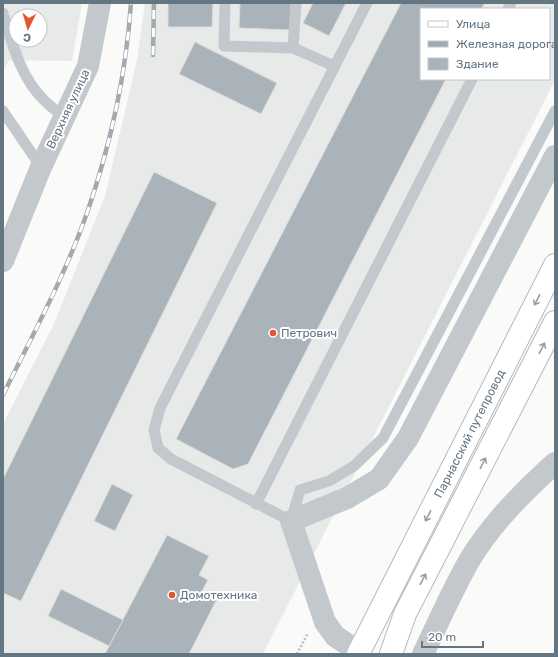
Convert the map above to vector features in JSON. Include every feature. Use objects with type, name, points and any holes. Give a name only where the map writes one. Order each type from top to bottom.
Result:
[{"type":"main road","name":"Парнасский путепровод","points":[[358,653],[555,266]]},
{"type":"main road","name":"Парнасский путепровод","points":[[391,654],[405,614],[555,322]]},
{"type":"street","name":"Верхняя улица","points":[[3,261],[41,167],[88,66],[100,3]]},
{"type":"street","points":[[358,653],[335,636],[324,622],[291,521],[346,498],[379,479],[408,438],[555,156]]},
{"type":"street","points":[[423,654],[469,561],[492,528],[530,486],[555,463]]},
{"type":"lane","points":[[225,3],[224,46],[293,48],[334,66]]},
{"type":"lane","points":[[293,48],[296,3]]},
{"type":"lane","points":[[367,3],[160,408],[154,430],[158,448],[171,459],[291,521],[300,490],[329,482],[354,466],[383,438],[555,111]]},
{"type":"lane","points":[[3,13],[11,42],[29,80],[42,99],[64,117]]},
{"type":"lane","points":[[256,504],[471,80]]},
{"type":"lane","points":[[3,111],[41,167]]},
{"type":"shaded area","points":[[3,3],[82,3],[72,61],[9,60],[3,71]]},
{"type":"shaded area","points":[[145,3],[555,3],[555,80],[263,654],[3,654],[3,424],[54,324],[105,196],[137,60]]},
{"type":"building","points":[[168,3],[213,3],[212,27],[168,27]]},
{"type":"building","points":[[240,3],[291,3],[290,30],[239,28]]},
{"type":"building","points":[[313,3],[346,3],[329,36],[303,23]]},
{"type":"building","name":"Петрович","points":[[401,3],[485,3],[482,8],[420,8],[420,80],[445,80],[248,464],[233,469],[176,439]]},
{"type":"building","points":[[195,42],[277,83],[261,114],[179,74]]},
{"type":"building","points":[[154,172],[217,203],[21,601],[3,593],[3,479]]},
{"type":"building","points":[[112,484],[133,495],[115,531],[94,521]]},
{"type":"building","name":"Домотехника","points":[[167,535],[209,556],[199,575],[208,580],[202,591],[217,599],[189,654],[105,654]]},
{"type":"building","points":[[61,589],[123,620],[109,646],[48,616]]},
{"type":"railway","points":[[3,395],[59,281],[88,210],[104,159],[116,108],[129,30],[131,3]]},
{"type":"railway","points":[[153,55],[154,3]]},
{"type":"place","name":"Петрович","points":[[273,333]]},
{"type":"place","name":"Домотехника","points":[[172,595]]}]
